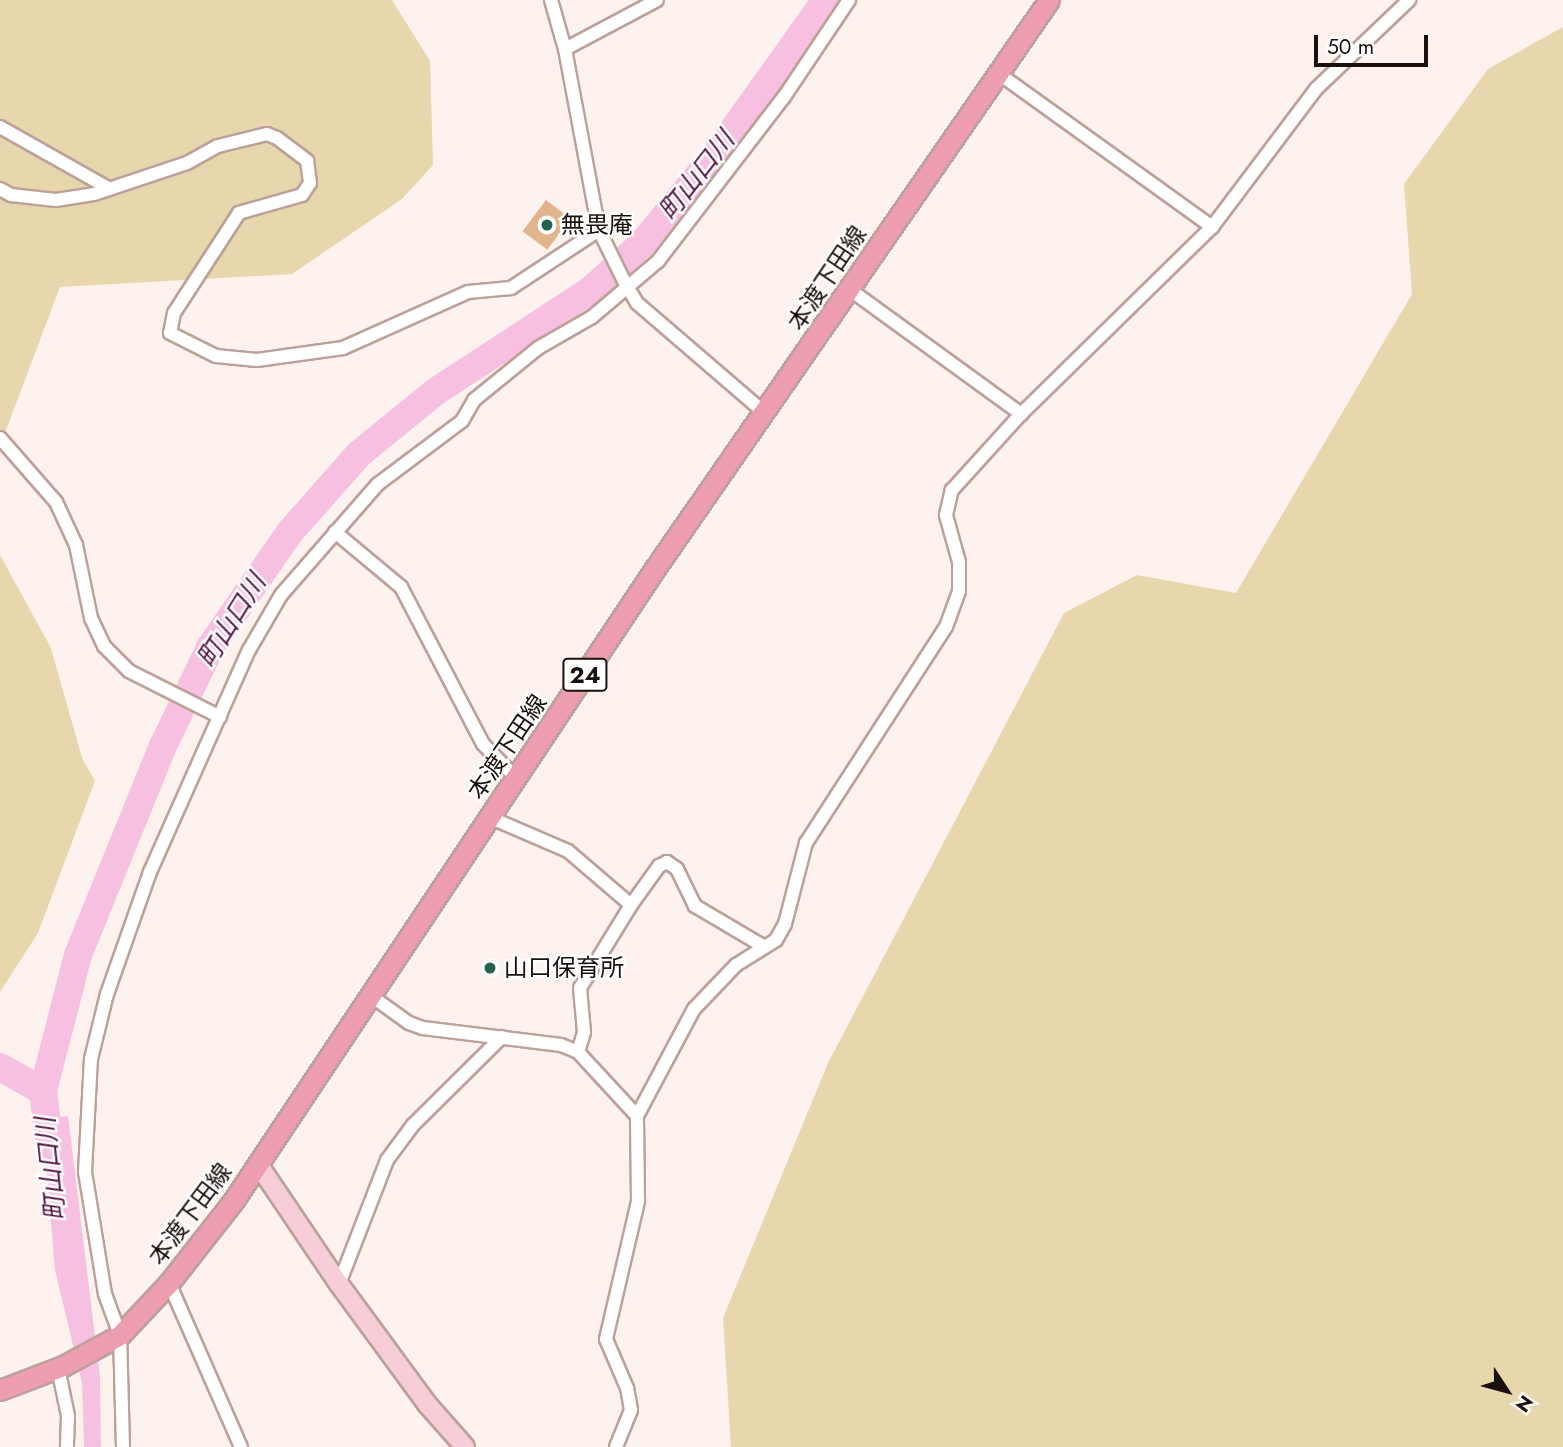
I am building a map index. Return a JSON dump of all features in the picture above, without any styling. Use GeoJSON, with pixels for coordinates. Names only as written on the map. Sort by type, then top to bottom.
{"type":"FeatureCollection","features":[{"type":"Feature","properties":{"kind":"main road","name":"本渡下田線"},"geometry":{"type":"LineString","coordinates":[[0,1390],[61,1367],[115,1337],[169,1283],[258,1164],[654,570],[1049,0]]}},
{"type":"Feature","properties":{"kind":"street"},"geometry":{"type":"LineString","coordinates":[[551,0],[565,49],[599,230],[627,286],[637,303],[765,413]]}},
{"type":"Feature","properties":{"kind":"street"},"geometry":{"type":"LineString","coordinates":[[565,49],[657,0]]}},
{"type":"Feature","properties":{"kind":"street"},"geometry":{"type":"LineString","coordinates":[[123,1447],[125,1394],[85,1172],[91,1059],[107,994],[150,872],[216,715],[281,595],[335,532],[378,484],[462,421],[474,400],[527,357],[658,261],[731,167],[849,0]]}},
{"type":"Feature","properties":{"kind":"street"},"geometry":{"type":"LineString","coordinates":[[616,1447],[631,1410],[627,1388],[606,1339],[638,1201],[637,1116],[694,1009],[736,965],[776,940],[785,924],[806,843],[946,627],[959,591],[959,562],[946,515],[952,490],[1021,414],[1212,227],[1316,89],[1409,0]]}},
{"type":"Feature","properties":{"kind":"street"},"geometry":{"type":"LineString","coordinates":[[998,73],[1212,227]]}},
{"type":"Feature","properties":{"kind":"street"},"geometry":{"type":"LineString","coordinates":[[0,127],[110,189]]}},
{"type":"Feature","properties":{"kind":"street"},"geometry":{"type":"LineString","coordinates":[[0,189],[10,195],[56,200],[110,189],[187,163],[218,146],[267,134],[307,161],[310,183],[302,195],[239,214],[174,313],[170,333],[192,348],[216,356],[257,360],[343,348],[468,292],[511,288],[599,230]]}},
{"type":"Feature","properties":{"kind":"street"},"geometry":{"type":"LineString","coordinates":[[849,289],[1021,414]]}},
{"type":"Feature","properties":{"kind":"street"},"geometry":{"type":"LineString","coordinates":[[0,438],[56,502],[76,545],[91,618],[104,646],[128,671],[216,715]]}},
{"type":"Feature","properties":{"kind":"street"},"geometry":{"type":"LineString","coordinates":[[335,532],[401,587],[483,744],[517,779]]}},
{"type":"Feature","properties":{"kind":"street"},"geometry":{"type":"LineString","coordinates":[[489,817],[568,851],[631,905]]}},
{"type":"Feature","properties":{"kind":"street"},"geometry":{"type":"LineString","coordinates":[[578,1052],[584,1032],[580,988],[631,905],[659,866],[667,862],[677,869],[695,906],[763,946]]}},
{"type":"Feature","properties":{"kind":"street"},"geometry":{"type":"LineString","coordinates":[[370,995],[416,1026],[561,1045],[578,1052],[637,1116]]}},
{"type":"Feature","properties":{"kind":"street"},"geometry":{"type":"LineString","coordinates":[[339,1284],[387,1160],[413,1125],[502,1037]]}},
{"type":"Feature","properties":{"kind":"street"},"geometry":{"type":"LineString","coordinates":[[258,1164],[339,1284],[427,1404],[465,1447]]}},
{"type":"Feature","properties":{"kind":"street"},"geometry":{"type":"LineString","coordinates":[[169,1283],[241,1447]]}},
{"type":"Feature","properties":{"kind":"street"},"geometry":{"type":"LineString","coordinates":[[61,1367],[68,1416],[67,1447]]}},
{"type":"Feature","properties":{"kind":"shaded area"},"geometry":{"type":"Polygon","coordinates":[[[0,0],[392,0],[430,61],[433,165],[402,199],[292,274],[60,287],[0,446],[0,0]]]}},
{"type":"Feature","properties":{"kind":"shaded area"},"geometry":{"type":"Polygon","coordinates":[[[1563,27],[1563,1447],[731,1447],[723,1318],[828,1063],[1064,613],[1137,575],[1236,593],[1412,294],[1404,184],[1488,69],[1563,27]]]}},
{"type":"Feature","properties":{"kind":"shaded area"},"geometry":{"type":"Polygon","coordinates":[[[0,555],[51,648],[82,758],[95,781],[38,933],[0,992],[0,555]]]}},
{"type":"Feature","properties":{"kind":"water"},"geometry":{"type":"Polygon","coordinates":[[[48,1105],[61,1117],[68,1116],[100,1377],[101,1447],[84,1447],[82,1383],[55,1270],[42,1116],[48,1105]]]}},
{"type":"Feature","properties":{"kind":"building","name":"無畏庵"},"geometry":{"type":"Polygon","coordinates":[[[546,200],[571,219],[547,250],[523,231],[546,200]]]}},
{"type":"Feature","properties":{"kind":"waterway","name":"町山口川"},"geometry":{"type":"LineString","coordinates":[[50,1147],[43,1091],[78,955],[163,746],[211,646],[290,532],[359,454],[435,392],[591,290],[643,243],[716,154],[826,0]]}},
{"type":"Feature","properties":{"kind":"waterway"},"geometry":{"type":"LineString","coordinates":[[0,1067],[43,1091]]}},
{"type":"Feature","properties":{"kind":"place","name":"無畏庵"},"geometry":{"type":"Point","coordinates":[547,225]}},
{"type":"Feature","properties":{"kind":"place","name":"山口保育所"},"geometry":{"type":"Point","coordinates":[490,968]}}]}
